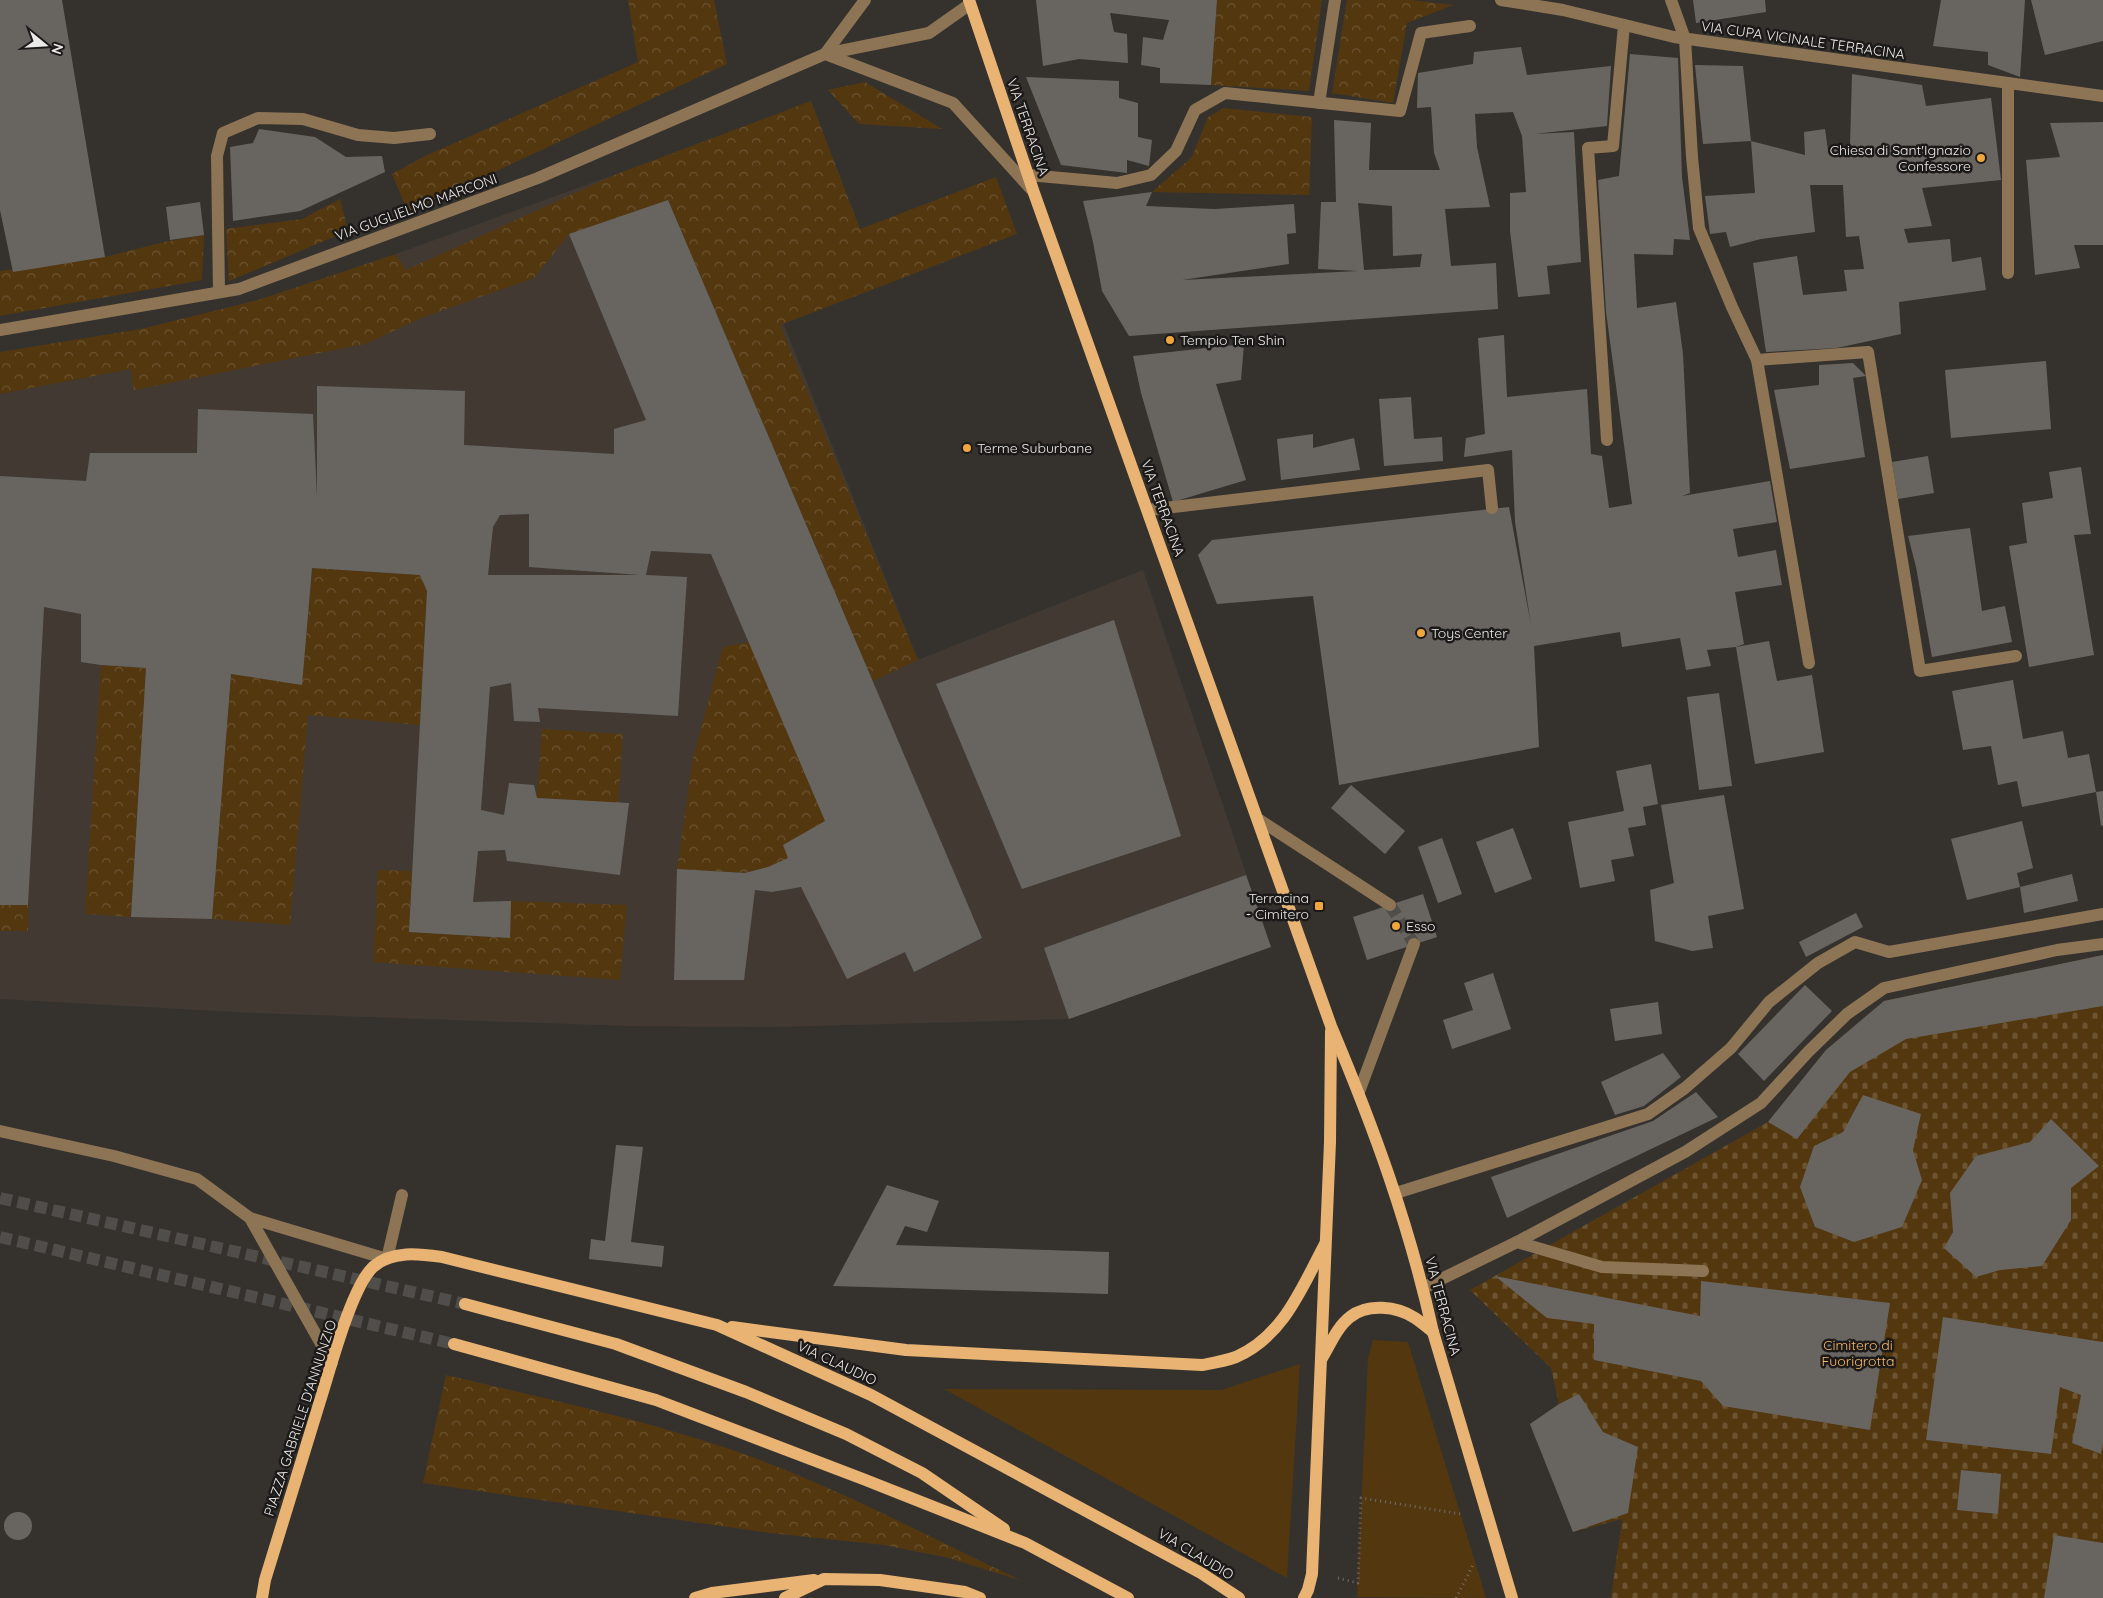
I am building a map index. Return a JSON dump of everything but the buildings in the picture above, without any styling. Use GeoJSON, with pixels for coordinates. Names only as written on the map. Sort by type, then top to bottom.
{"type":"FeatureCollection","features":[{"type":"Feature","properties":{"kind":"main road","name":"VIA TERRACINA"},"geometry":{"type":"LineString","coordinates":[[970,2],[1034,193],[1331,1026],[1359,1092],[1396,1193],[1423,1288],[1433,1332],[1512,1598]]}},
{"type":"Feature","properties":{"kind":"main road","name":"VIA TERRACINA"},"geometry":{"type":"LineString","coordinates":[[1304,1598],[1312,1574],[1330,1142],[1331,1026]]}},
{"type":"Feature","properties":{"kind":"main road"},"geometry":{"type":"LineString","coordinates":[[717,1324],[906,1350],[1202,1366],[1235,1357],[1244,1352],[1261,1342],[1284,1320],[1325,1244]]}},
{"type":"Feature","properties":{"kind":"main road","name":"VIA CLAUDIO"},"geometry":{"type":"LineString","coordinates":[[388,1259],[414,1253],[442,1257],[717,1324],[880,1400],[1201,1572],[1239,1598]]}},
{"type":"Feature","properties":{"kind":"main road","name":"PIAZZA GABRIELE D'ANNUNZIO"},"geometry":{"type":"LineString","coordinates":[[262,1598],[265,1580],[343,1329],[363,1282],[373,1267],[388,1259]]}},
{"type":"Feature","properties":{"kind":"main road"},"geometry":{"type":"LineString","coordinates":[[465,1304],[616,1344],[746,1392],[846,1434],[922,1473],[1025,1543],[1128,1598]]}},
{"type":"Feature","properties":{"kind":"main road"},"geometry":{"type":"LineString","coordinates":[[1320,1361],[1336,1333],[1349,1317],[1366,1309],[1382,1307],[1397,1311],[1414,1317],[1433,1332]]}},
{"type":"Feature","properties":{"kind":"main road"},"geometry":{"type":"LineString","coordinates":[[454,1344],[656,1400],[863,1478],[1025,1543]]}},
{"type":"Feature","properties":{"kind":"main road"},"geometry":{"type":"LineString","coordinates":[[695,1598],[712,1593],[824,1579],[880,1580],[965,1592],[980,1598]]}},
{"type":"Feature","properties":{"kind":"main road"},"geometry":{"type":"LineString","coordinates":[[785,1598],[824,1579]]}},
{"type":"Feature","properties":{"kind":"main road"},"geometry":{"type":"LineString","coordinates":[[265,1580],[268,1598]]}},
{"type":"Feature","properties":{"kind":"street"},"geometry":{"type":"LineString","coordinates":[[865,0],[825,54],[953,103],[1034,193]]}},
{"type":"Feature","properties":{"kind":"street"},"geometry":{"type":"LineString","coordinates":[[1319,103],[1335,0]]}},
{"type":"Feature","properties":{"kind":"street","name":"VIA CUPA VICINALE TERRACINA"},"geometry":{"type":"LineString","coordinates":[[1501,0],[1563,10],[1685,39],[2103,96]]}},
{"type":"Feature","properties":{"kind":"street"},"geometry":{"type":"LineString","coordinates":[[1671,0],[1685,39],[1692,157],[1699,228],[1732,307],[1757,360],[1809,663]]}},
{"type":"Feature","properties":{"kind":"street","name":"VIA GUGLIELMO MARCONI"},"geometry":{"type":"LineString","coordinates":[[0,330],[238,289],[538,178],[825,54],[929,33],[970,2]]}},
{"type":"Feature","properties":{"kind":"street"},"geometry":{"type":"LineString","coordinates":[[1607,440],[1588,148],[1613,146],[1624,25]]}},
{"type":"Feature","properties":{"kind":"street"},"geometry":{"type":"LineString","coordinates":[[1028,175],[1117,183],[1151,175],[1176,151],[1195,110],[1225,94],[1400,111],[1421,33],[1470,26]]}},
{"type":"Feature","properties":{"kind":"street"},"geometry":{"type":"LineString","coordinates":[[2008,83],[2008,273]]}},
{"type":"Feature","properties":{"kind":"street"},"geometry":{"type":"LineString","coordinates":[[219,292],[217,156],[223,133],[258,118],[303,119],[358,135],[394,138],[430,134]]}},
{"type":"Feature","properties":{"kind":"street"},"geometry":{"type":"LineString","coordinates":[[1757,360],[1868,352],[1920,671],[2016,656]]}},
{"type":"Feature","properties":{"kind":"street"},"geometry":{"type":"LineString","coordinates":[[1148,510],[1488,470],[1492,508]]}},
{"type":"Feature","properties":{"kind":"street"},"geometry":{"type":"LineString","coordinates":[[1258,819],[1390,905]]}},
{"type":"Feature","properties":{"kind":"street"},"geometry":{"type":"LineString","coordinates":[[1396,1193],[1648,1114],[1684,1088],[1732,1048],[1769,1002],[1818,963],[1855,942],[1889,952],[2103,914]]}},
{"type":"Feature","properties":{"kind":"street"},"geometry":{"type":"LineString","coordinates":[[1359,1092],[1414,944]]}},
{"type":"Feature","properties":{"kind":"street"},"geometry":{"type":"LineString","coordinates":[[1423,1288],[1517,1242],[1685,1152],[1761,1103],[1808,1052],[1847,1014],[1884,988],[2057,950],[2103,944]]}},
{"type":"Feature","properties":{"kind":"street"},"geometry":{"type":"LineString","coordinates":[[0,1131],[114,1156],[197,1180],[250,1218],[388,1259],[402,1195]]}},
{"type":"Feature","properties":{"kind":"street"},"geometry":{"type":"LineString","coordinates":[[250,1218],[332,1363]]}},
{"type":"Feature","properties":{"kind":"street"},"geometry":{"type":"LineString","coordinates":[[1517,1242],[1602,1267],[1703,1271]]}},
{"type":"Feature","properties":{"kind":"path"},"geometry":{"type":"LineString","coordinates":[[1338,1578],[1358,1583],[1361,1498],[1460,1513],[1463,1522]]}},
{"type":"Feature","properties":{"kind":"path"},"geometry":{"type":"LineString","coordinates":[[1456,1598],[1475,1562],[1472,1554]]}},
{"type":"Feature","properties":{"kind":"shaded area"},"geometry":{"type":"Polygon","coordinates":[[[710,140],[918,660],[1143,570],[1271,947],[1069,1019],[773,1027],[628,1026],[255,1013],[0,999],[0,394],[131,369],[278,327],[396,254],[710,140]]]}},
{"type":"Feature","properties":{"kind":"green space"},"geometry":{"type":"Polygon","coordinates":[[[628,0],[714,0],[727,64],[408,212],[392,174],[425,156],[638,62],[628,0]]]}},
{"type":"Feature","properties":{"kind":"green space"},"geometry":{"type":"Polygon","coordinates":[[[1217,0],[1322,0],[1309,91],[1211,85],[1217,0]]]}},
{"type":"Feature","properties":{"kind":"green space"},"geometry":{"type":"Polygon","coordinates":[[[1347,0],[1411,0],[1453,5],[1407,23],[1393,103],[1332,93],[1347,0]]]}},
{"type":"Feature","properties":{"kind":"green space"},"geometry":{"type":"Polygon","coordinates":[[[865,82],[942,129],[859,124],[828,90],[865,82]]]}},
{"type":"Feature","properties":{"kind":"green space"},"geometry":{"type":"Polygon","coordinates":[[[811,101],[860,229],[996,177],[1017,234],[780,325],[918,660],[873,681],[668,200],[569,234],[534,278],[421,318],[365,344],[134,390],[131,369],[0,394],[0,352],[141,329],[258,300],[396,254],[406,270],[617,174],[811,101]]]}},
{"type":"Feature","properties":{"kind":"green space"},"geometry":{"type":"Polygon","coordinates":[[[1224,108],[1312,117],[1309,195],[1152,192],[1192,157],[1208,117],[1224,108]]]}},
{"type":"Feature","properties":{"kind":"green space"},"geometry":{"type":"Polygon","coordinates":[[[340,199],[348,231],[229,281],[226,229],[302,219],[340,199]]]}},
{"type":"Feature","properties":{"kind":"green space"},"geometry":{"type":"Polygon","coordinates":[[[204,235],[202,280],[0,316],[0,271],[105,257],[164,242],[204,235]]]}},
{"type":"Feature","properties":{"kind":"green space"},"geometry":{"type":"Polygon","coordinates":[[[312,568],[420,575],[427,591],[420,725],[308,715],[290,925],[212,919],[231,674],[302,684],[312,568]]]}},
{"type":"Feature","properties":{"kind":"green space"},"geometry":{"type":"Polygon","coordinates":[[[749,642],[825,821],[783,845],[788,858],[768,867],[745,873],[677,869],[693,758],[723,647],[749,642]]]}},
{"type":"Feature","properties":{"kind":"green space"},"geometry":{"type":"Polygon","coordinates":[[[101,665],[146,668],[131,917],[85,914],[101,665]]]}},
{"type":"Feature","properties":{"kind":"green space"},"geometry":{"type":"Polygon","coordinates":[[[542,729],[623,734],[618,804],[537,798],[542,729]]]}},
{"type":"Feature","properties":{"kind":"green space"},"geometry":{"type":"Polygon","coordinates":[[[378,870],[412,871],[409,932],[510,938],[511,901],[627,905],[620,980],[373,962],[378,870]]]}},
{"type":"Feature","properties":{"kind":"green space"},"geometry":{"type":"Polygon","coordinates":[[[0,905],[28,905],[28,931],[0,931],[0,905]]]}},
{"type":"Feature","properties":{"kind":"green space","name":"Cimitero di Fuorigrotta"},"geometry":{"type":"Polygon","coordinates":[[[2103,955],[2103,1598],[1611,1598],[1622,1519],[1573,1532],[1530,1424],[1559,1404],[1551,1368],[1470,1290],[1768,1122],[1826,1050],[1884,1001],[2103,955]]]}},
{"type":"Feature","properties":{"kind":"green space"},"geometry":{"type":"Polygon","coordinates":[[[1373,1340],[1408,1342],[1486,1598],[1357,1597],[1368,1359],[1373,1340]]]}},
{"type":"Feature","properties":{"kind":"green space"},"geometry":{"type":"Polygon","coordinates":[[[1300,1364],[1287,1578],[944,1389],[1221,1390],[1300,1364]]]}},
{"type":"Feature","properties":{"kind":"green space"},"geometry":{"type":"Polygon","coordinates":[[[446,1375],[579,1406],[711,1443],[751,1457],[830,1489],[1022,1581],[949,1558],[884,1545],[770,1533],[423,1483],[446,1375]]]}},
{"type":"Feature","properties":{"kind":"tunnel"},"geometry":{"type":"LineString","coordinates":[[1390,905],[1414,944]]}},
{"type":"Feature","properties":{"kind":"tunnel"},"geometry":{"type":"LineString","coordinates":[[0,1198],[465,1304]]}},
{"type":"Feature","properties":{"kind":"tunnel"},"geometry":{"type":"LineString","coordinates":[[0,1237],[454,1344]]}},
{"type":"Feature","properties":{"kind":"place","name":"Chiesa di Sant'Ignazio Confessore"},"geometry":{"type":"Point","coordinates":[1981,158]}},
{"type":"Feature","properties":{"kind":"place","name":"Tempio Ten Shin"},"geometry":{"type":"Point","coordinates":[1170,340]}},
{"type":"Feature","properties":{"kind":"place","name":"Terme Suburbane"},"geometry":{"type":"Point","coordinates":[967,448]}},
{"type":"Feature","properties":{"kind":"place","name":"Toys Center"},"geometry":{"type":"Point","coordinates":[1421,633]}},
{"type":"Feature","properties":{"kind":"place","name":"Terracina - Cimitero"},"geometry":{"type":"Point","coordinates":[1319,906]}},
{"type":"Feature","properties":{"kind":"place","name":"Esso"},"geometry":{"type":"Point","coordinates":[1396,926]}}]}
